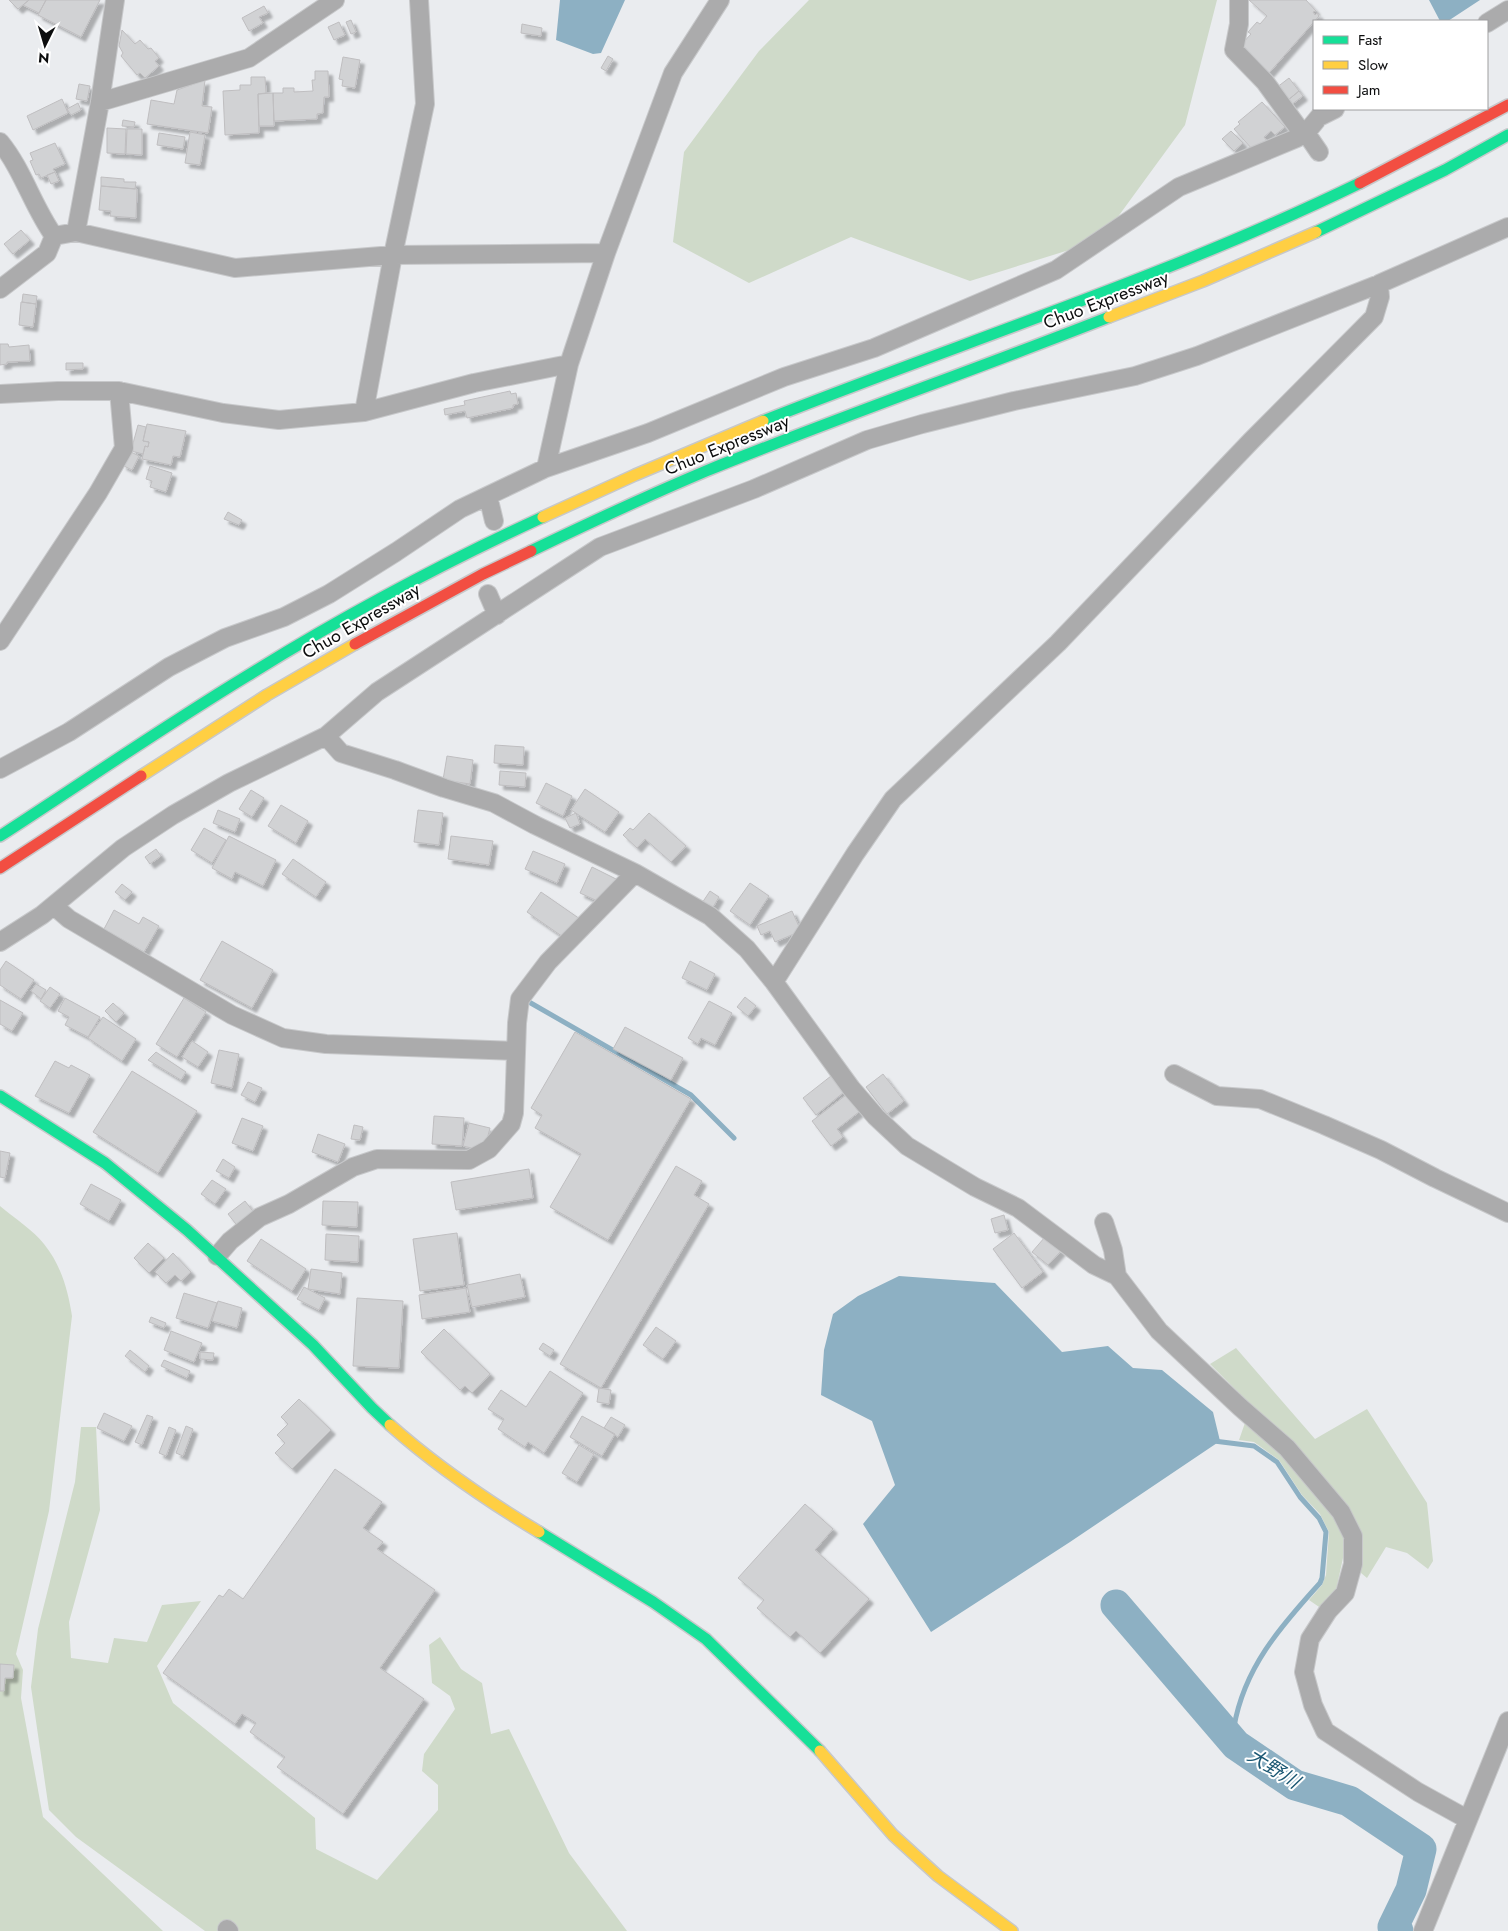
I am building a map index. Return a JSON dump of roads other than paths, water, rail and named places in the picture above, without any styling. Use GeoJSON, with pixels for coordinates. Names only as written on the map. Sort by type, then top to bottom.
{"type":"FeatureCollection","features":[{"type":"Feature","properties":{"kind":"main road","name":"Chuo Expressway"},"geometry":{"type":"LineString","coordinates":[[0,836],[249,674],[376,601],[475,549],[594,493],[776,416],[1192,257],[1330,197],[1434,146],[1508,105]]}},
{"type":"Feature","properties":{"kind":"main road","name":"Chuo Expressway"},"geometry":{"type":"LineString","coordinates":[[0,868],[267,695],[390,623],[483,574],[606,514],[805,432],[982,367],[1203,280],[1341,221],[1445,170],[1508,135]]}},
{"type":"Feature","properties":{"kind":"main road"},"geometry":{"type":"LineString","coordinates":[[0,1096],[105,1163],[218,1256],[313,1345],[372,1408],[408,1441],[447,1472],[495,1505],[653,1602],[706,1638],[816,1746],[893,1835],[938,1876],[1012,1931]]}},
{"type":"Feature","properties":{"kind":"street"},"geometry":{"type":"LineString","coordinates":[[76,232],[100,102],[115,0]]}},
{"type":"Feature","properties":{"kind":"street"},"geometry":{"type":"LineString","coordinates":[[100,102],[249,58],[335,0]]}},
{"type":"Feature","properties":{"kind":"street"},"geometry":{"type":"LineString","coordinates":[[364,412],[393,255],[425,104],[419,0]]}},
{"type":"Feature","properties":{"kind":"street"},"geometry":{"type":"LineString","coordinates":[[546,468],[569,364],[606,253],[673,73],[720,0]]}},
{"type":"Feature","properties":{"kind":"street"},"geometry":{"type":"LineString","coordinates":[[1239,0],[1239,24],[1234,50],[1265,82],[1297,126],[1306,133],[1318,152]]}},
{"type":"Feature","properties":{"kind":"street"},"geometry":{"type":"LineString","coordinates":[[1488,22],[1508,10]]}},
{"type":"Feature","properties":{"kind":"street"},"geometry":{"type":"LineString","coordinates":[[0,769],[69,732],[169,666],[225,638],[284,617],[329,594],[396,552],[460,508],[546,468],[648,433],[784,377],[874,348],[1056,270],[1179,187],[1297,138],[1306,133],[1319,117],[1333,110]]}},
{"type":"Feature","properties":{"kind":"street"},"geometry":{"type":"LineString","coordinates":[[0,142],[10,155],[43,222],[54,236]]}},
{"type":"Feature","properties":{"kind":"street"},"geometry":{"type":"LineString","coordinates":[[0,942],[54,906],[123,848],[173,815],[228,783],[326,736],[377,692],[600,547],[754,489],[867,440],[1014,401],[1135,376],[1197,356],[1379,284],[1508,228]]}},
{"type":"Feature","properties":{"kind":"street"},"geometry":{"type":"LineString","coordinates":[[54,236],[76,232],[235,268],[393,255],[606,253]]}},
{"type":"Feature","properties":{"kind":"street"},"geometry":{"type":"LineString","coordinates":[[0,289],[47,253],[54,236]]}},
{"type":"Feature","properties":{"kind":"street"},"geometry":{"type":"LineString","coordinates":[[774,982],[893,798],[1058,643],[1374,317],[1380,297],[1379,284]]}},
{"type":"Feature","properties":{"kind":"street"},"geometry":{"type":"LineString","coordinates":[[0,394],[58,391],[119,391],[223,413],[279,420],[364,412],[474,383],[569,364]]}},
{"type":"Feature","properties":{"kind":"street"},"geometry":{"type":"LineString","coordinates":[[0,642],[98,493],[124,448],[119,391]]}},
{"type":"Feature","properties":{"kind":"street"},"geometry":{"type":"LineString","coordinates":[[488,496],[494,521]]}},
{"type":"Feature","properties":{"kind":"street"},"geometry":{"type":"LineString","coordinates":[[488,594],[497,614]]}},
{"type":"Feature","properties":{"kind":"street"},"geometry":{"type":"LineString","coordinates":[[326,736],[341,753],[494,803],[635,873],[710,916],[747,949],[774,982],[851,1088],[876,1117],[907,1146],[967,1182],[1018,1208],[1094,1265],[1117,1276]]}},
{"type":"Feature","properties":{"kind":"street"},"geometry":{"type":"LineString","coordinates":[[218,1256],[230,1240],[260,1217],[289,1204],[353,1167],[377,1159],[469,1160],[489,1149],[511,1124],[514,1113],[520,999],[548,962],[635,873]]}},
{"type":"Feature","properties":{"kind":"street"},"geometry":{"type":"LineString","coordinates":[[54,906],[69,919],[232,1015],[283,1038],[326,1044],[516,1051]]}},
{"type":"Feature","properties":{"kind":"street"},"geometry":{"type":"LineString","coordinates":[[1174,1074],[1217,1096],[1260,1099],[1324,1124],[1508,1213]]}},
{"type":"Feature","properties":{"kind":"street"},"geometry":{"type":"LineString","coordinates":[[1104,1222],[1117,1276],[1159,1331],[1287,1448],[1341,1512],[1353,1536],[1353,1564],[1345,1593],[1328,1611],[1310,1639],[1304,1672],[1313,1706],[1325,1731],[1411,1788],[1467,1819]]}},
{"type":"Feature","properties":{"kind":"street"},"geometry":{"type":"LineString","coordinates":[[1423,1931],[1508,1721]]}},
{"type":"Feature","properties":{"kind":"water"},"geometry":{"type":"Polygon","coordinates":[[[560,0],[625,0],[601,53],[593,54],[556,40],[560,0]]]}},
{"type":"Feature","properties":{"kind":"water"},"geometry":{"type":"Polygon","coordinates":[[[1429,0],[1480,0],[1450,20],[1439,20],[1429,0]]]}},
{"type":"Feature","properties":{"kind":"water"},"geometry":{"type":"Polygon","coordinates":[[[899,1276],[995,1283],[1062,1352],[1108,1346],[1133,1368],[1162,1370],[1213,1412],[1220,1441],[1070,1542],[931,1632],[863,1524],[895,1485],[872,1421],[821,1395],[824,1350],[833,1314],[858,1296],[899,1276]]]}},
{"type":"Feature","properties":{"kind":"waterway"},"geometry":{"type":"LineString","coordinates":[[529,1002],[691,1095],[734,1138]]}},
{"type":"Feature","properties":{"kind":"waterway"},"geometry":{"type":"LineString","coordinates":[[1214,1441],[1254,1446],[1277,1462],[1300,1497],[1319,1518],[1326,1532],[1320,1583],[1278,1632],[1255,1667],[1239,1706],[1234,1727],[1239,1735],[1236,1745]]}},
{"type":"Feature","properties":{"kind":"waterway","name":"大野川"},"geometry":{"type":"LineString","coordinates":[[1116,1605],[1236,1745],[1295,1785],[1349,1801],[1421,1849],[1411,1890],[1393,1927],[1398,1931]]}}]}
